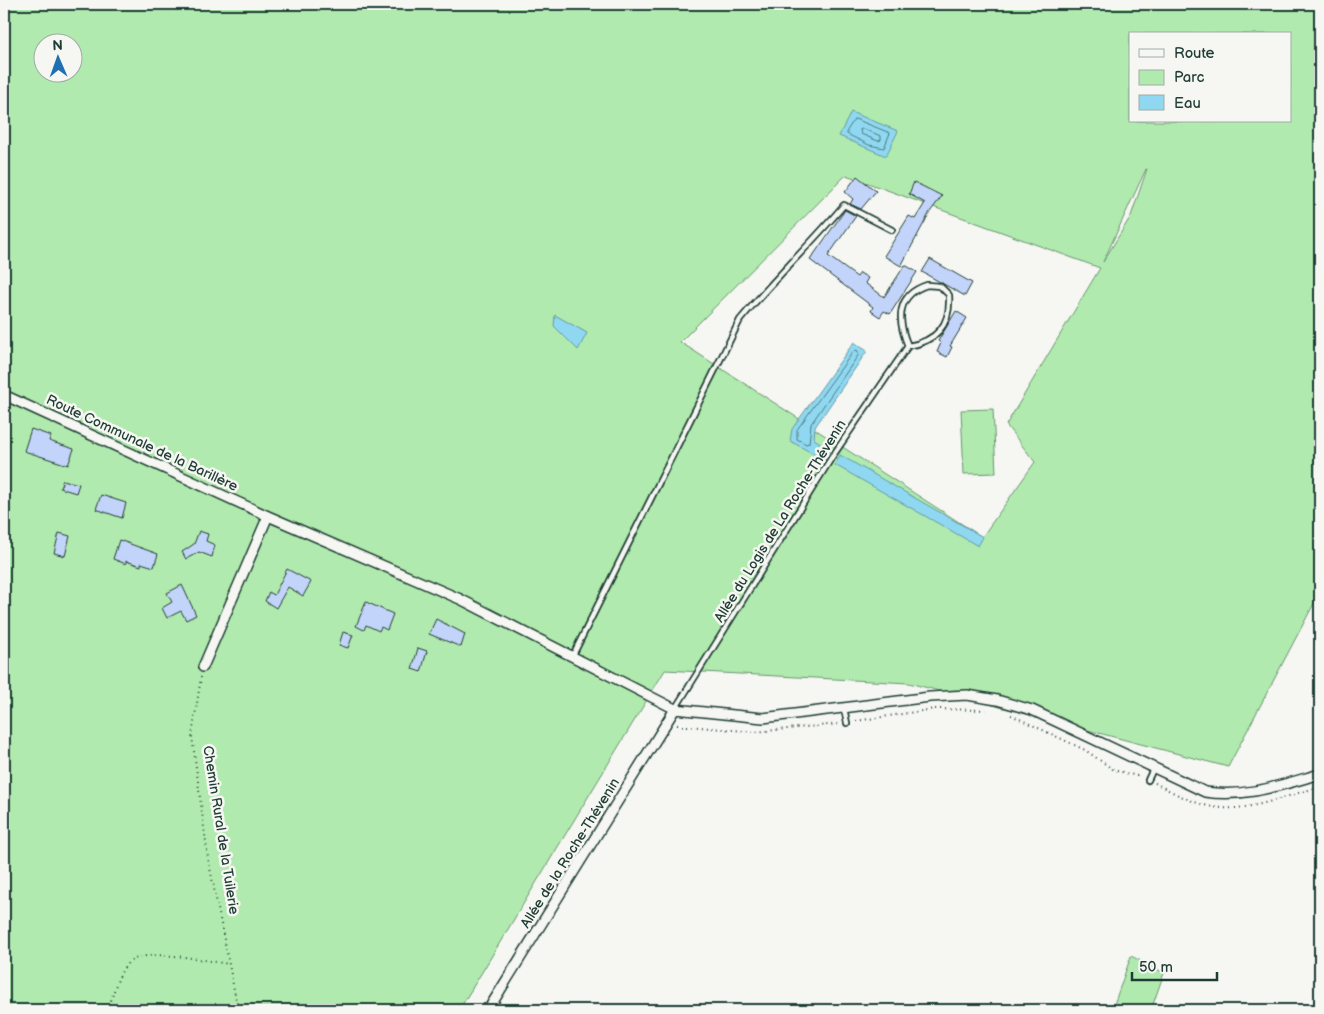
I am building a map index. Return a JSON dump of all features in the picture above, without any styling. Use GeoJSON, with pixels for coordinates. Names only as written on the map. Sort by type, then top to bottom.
{"type":"FeatureCollection","features":[{"type":"Feature","properties":{"kind":"street","name":"Route Communale de la Barillère"},"geometry":{"type":"LineString","coordinates":[[4,396],[268,516],[460,599],[675,709]]}},
{"type":"Feature","properties":{"kind":"street"},"geometry":{"type":"LineString","coordinates":[[203,667],[268,516]]}},
{"type":"Feature","properties":{"kind":"street"},"geometry":{"type":"LineString","coordinates":[[675,709],[764,718],[930,697],[967,696],[997,700],[1032,710],[1205,792],[1228,795],[1251,793],[1320,774]]}},
{"type":"Feature","properties":{"kind":"street","name":"Allée de la Roche-Thévenin"},"geometry":{"type":"LineString","coordinates":[[488,1010],[675,709]]}},
{"type":"Feature","properties":{"kind":"lane"},"geometry":{"type":"LineString","coordinates":[[572,657],[740,320],[765,290],[809,246],[844,205],[892,230]]}},
{"type":"Feature","properties":{"kind":"lane"},"geometry":{"type":"LineString","coordinates":[[927,285],[940,286],[949,295],[950,309],[939,332],[926,343],[908,346],[900,322],[906,298],[914,289],[927,285]]}},
{"type":"Feature","properties":{"kind":"lane","name":"Allée du Logis de La Roche-Thévenin"},"geometry":{"type":"LineString","coordinates":[[675,709],[832,457],[908,346]]}},
{"type":"Feature","properties":{"kind":"lane"},"geometry":{"type":"LineString","coordinates":[[844,708],[847,723]]}},
{"type":"Feature","properties":{"kind":"lane"},"geometry":{"type":"LineString","coordinates":[[1148,780],[1154,768]]}},
{"type":"Feature","properties":{"kind":"path","name":"Chemin Rural de la Tuilerie"},"geometry":{"type":"LineString","coordinates":[[203,667],[192,736],[208,858],[238,1010]]}},
{"type":"Feature","properties":{"kind":"path"},"geometry":{"type":"LineString","coordinates":[[667,722],[755,732],[822,727],[935,709],[994,711]]}},
{"type":"Feature","properties":{"kind":"path"},"geometry":{"type":"LineString","coordinates":[[1008,714],[1085,750],[1114,770],[1134,773],[1196,802],[1227,808],[1250,806],[1320,788]]}},
{"type":"Feature","properties":{"kind":"path"},"geometry":{"type":"LineString","coordinates":[[108,1010],[121,974],[132,960],[141,957],[170,956],[230,964]]}},
{"type":"Feature","properties":{"kind":"green space"},"geometry":{"type":"Polygon","coordinates":[[[4,4],[1320,4],[1320,592],[1228,767],[909,683],[665,670],[459,1010],[4,1010],[4,4]],[[1147,169],[1103,262],[1131,216],[1147,169]],[[846,175],[680,342],[982,537],[1035,462],[1006,425],[1100,268],[846,175]]]}},
{"type":"Feature","properties":{"kind":"green space"},"geometry":{"type":"Polygon","coordinates":[[[993,409],[996,473],[964,474],[961,410],[993,409]]]}},
{"type":"Feature","properties":{"kind":"green space"},"geometry":{"type":"Polygon","coordinates":[[[1131,956],[1164,973],[1151,1010],[1112,1010],[1131,956]]]}},
{"type":"Feature","properties":{"kind":"water"},"geometry":{"type":"Polygon","coordinates":[[[851,112],[898,131],[886,156],[839,136],[851,112]]]}},
{"type":"Feature","properties":{"kind":"water"},"geometry":{"type":"Polygon","coordinates":[[[555,315],[587,333],[578,350],[554,326],[555,315]]]}},
{"type":"Feature","properties":{"kind":"water"},"geometry":{"type":"Polygon","coordinates":[[[854,342],[867,351],[815,427],[814,439],[831,450],[825,460],[790,441],[792,429],[854,342]]]}},
{"type":"Feature","properties":{"kind":"water"},"geometry":{"type":"Polygon","coordinates":[[[840,455],[983,537],[978,546],[835,465],[840,455]]]}},
{"type":"Feature","properties":{"kind":"building"},"geometry":{"type":"Polygon","coordinates":[[[857,176],[876,191],[861,209],[850,204],[853,199],[845,192],[857,176]]]}},
{"type":"Feature","properties":{"kind":"building"},"geometry":{"type":"Polygon","coordinates":[[[914,182],[942,196],[930,212],[901,266],[884,256],[909,216],[915,219],[925,203],[909,194],[914,182]]]}},
{"type":"Feature","properties":{"kind":"building"},"geometry":{"type":"Polygon","coordinates":[[[845,210],[856,216],[828,256],[857,277],[860,273],[868,278],[865,283],[884,297],[905,265],[917,272],[890,314],[884,311],[880,317],[871,311],[873,307],[810,260],[845,210]]]}},
{"type":"Feature","properties":{"kind":"building"},"geometry":{"type":"Polygon","coordinates":[[[930,259],[972,283],[965,296],[922,272],[930,259]]]}},
{"type":"Feature","properties":{"kind":"building"},"geometry":{"type":"Polygon","coordinates":[[[956,311],[967,318],[950,346],[952,347],[947,357],[937,352],[941,343],[938,341],[956,311]]]}},
{"type":"Feature","properties":{"kind":"building"},"geometry":{"type":"Polygon","coordinates":[[[31,429],[51,436],[49,441],[74,449],[68,465],[24,451],[31,429]]]}},
{"type":"Feature","properties":{"kind":"building"},"geometry":{"type":"Polygon","coordinates":[[[63,480],[79,484],[76,493],[60,488],[63,480]]]}},
{"type":"Feature","properties":{"kind":"building"},"geometry":{"type":"Polygon","coordinates":[[[101,495],[126,503],[122,518],[96,509],[101,495]]]}},
{"type":"Feature","properties":{"kind":"building"},"geometry":{"type":"Polygon","coordinates":[[[199,531],[208,534],[206,541],[215,545],[212,557],[199,552],[186,559],[182,552],[194,544],[199,531]]]}},
{"type":"Feature","properties":{"kind":"building"},"geometry":{"type":"Polygon","coordinates":[[[59,533],[70,536],[65,556],[54,553],[59,533]]]}},
{"type":"Feature","properties":{"kind":"building"},"geometry":{"type":"Polygon","coordinates":[[[119,540],[158,554],[154,567],[141,563],[141,566],[126,561],[126,564],[113,559],[119,540]]]}},
{"type":"Feature","properties":{"kind":"building"},"geometry":{"type":"Polygon","coordinates":[[[287,569],[311,582],[303,596],[288,587],[276,608],[265,601],[269,592],[274,595],[287,569]]]}},
{"type":"Feature","properties":{"kind":"building"},"geometry":{"type":"Polygon","coordinates":[[[182,585],[196,615],[186,620],[181,611],[167,618],[162,608],[172,602],[167,593],[182,585]]]}},
{"type":"Feature","properties":{"kind":"building"},"geometry":{"type":"Polygon","coordinates":[[[366,602],[393,614],[387,630],[381,627],[379,631],[366,625],[364,630],[356,626],[366,602]]]}},
{"type":"Feature","properties":{"kind":"building"},"geometry":{"type":"Polygon","coordinates":[[[436,619],[465,634],[461,647],[429,634],[436,619]]]}},
{"type":"Feature","properties":{"kind":"building"},"geometry":{"type":"Polygon","coordinates":[[[343,632],[353,635],[348,648],[339,645],[343,632]]]}},
{"type":"Feature","properties":{"kind":"building"},"geometry":{"type":"Polygon","coordinates":[[[418,648],[427,651],[421,672],[412,669],[418,648]]]}}]}
